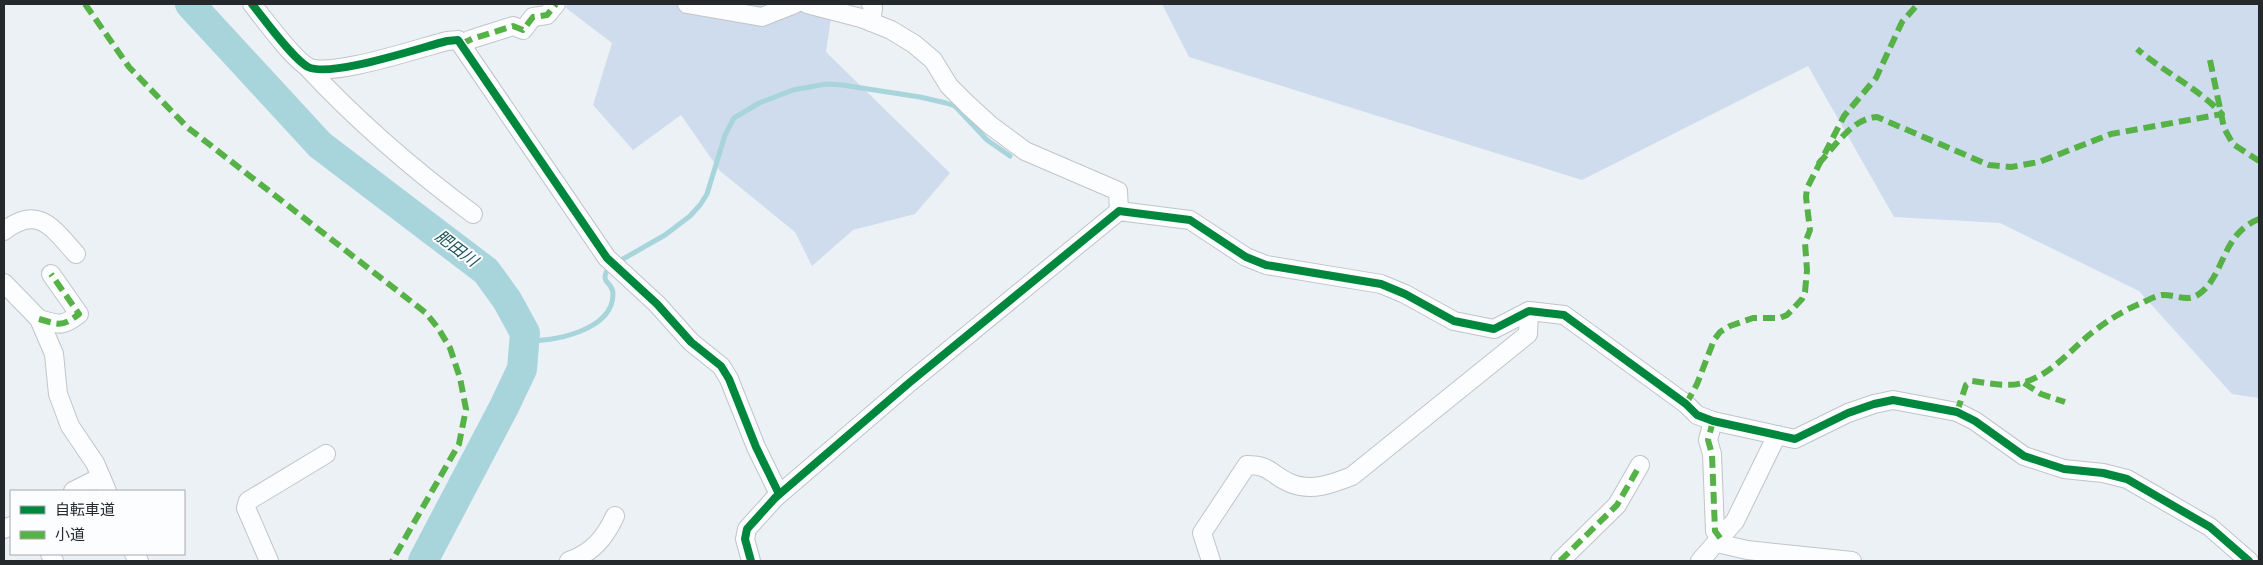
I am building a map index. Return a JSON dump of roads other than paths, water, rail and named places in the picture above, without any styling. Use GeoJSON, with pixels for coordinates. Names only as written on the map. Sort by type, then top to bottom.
{"type":"FeatureCollection","features":[{"type":"Feature","properties":{"kind":"street"},"geometry":{"type":"LineString","coordinates":[[252,4],[333,94],[393,148],[474,214]]}},
{"type":"Feature","properties":{"kind":"street"},"geometry":{"type":"LineString","coordinates":[[461,44],[512,26],[523,30],[533,17],[547,14],[556,4]]}},
{"type":"Feature","properties":{"kind":"street"},"geometry":{"type":"LineString","coordinates":[[687,4],[762,17],[795,4]]}},
{"type":"Feature","properties":{"kind":"street"},"geometry":{"type":"LineString","coordinates":[[807,4],[865,12],[914,44],[933,60],[949,86],[968,105],[990,125],[1025,151],[1118,191],[1119,211]]}},
{"type":"Feature","properties":{"kind":"street"},"geometry":{"type":"LineString","coordinates":[[306,66],[317,70],[332,70],[447,41],[458,40],[607,258],[657,304],[691,342],[721,366],[729,379],[756,447],[779,494],[746,529],[745,539],[751,561]]}},
{"type":"Feature","properties":{"kind":"street"},"geometry":{"type":"LineString","coordinates":[[775,498],[909,383],[1119,211],[1190,220],[1246,257],[1266,266],[1381,284],[1405,294],[1454,321],[1494,329],[1529,311],[1564,315],[1697,414],[1712,421],[1796,439],[1848,413],[1893,400],[1957,412],[1975,421],[2024,456],[2064,469],[2103,473],[2127,479],[2210,527],[2249,561]]}},
{"type":"Feature","properties":{"kind":"street"},"geometry":{"type":"LineString","coordinates":[[4,231],[22,219],[41,221],[50,224],[76,254]]}},
{"type":"Feature","properties":{"kind":"street"},"geometry":{"type":"LineString","coordinates":[[40,319],[60,325],[79,314],[51,274]]}},
{"type":"Feature","properties":{"kind":"street"},"geometry":{"type":"LineString","coordinates":[[4,284],[40,319],[54,354],[58,394],[70,426],[95,464],[104,484],[77,490]]}},
{"type":"Feature","properties":{"kind":"street"},"geometry":{"type":"LineString","coordinates":[[1211,561],[1202,533],[1247,465],[1262,465],[1291,484],[1320,488],[1352,476],[1528,334],[1529,311]]}},
{"type":"Feature","properties":{"kind":"street"},"geometry":{"type":"LineString","coordinates":[[1712,421],[1708,440],[1712,454],[1716,531],[1719,541]]}},
{"type":"Feature","properties":{"kind":"street"},"geometry":{"type":"LineString","coordinates":[[1700,561],[1736,521],[1777,435]]}},
{"type":"Feature","properties":{"kind":"street"},"geometry":{"type":"LineString","coordinates":[[269,561],[246,508],[248,501],[326,454]]}},
{"type":"Feature","properties":{"kind":"street"},"geometry":{"type":"LineString","coordinates":[[1560,561],[1617,505],[1640,465]]}},
{"type":"Feature","properties":{"kind":"street"},"geometry":{"type":"LineString","coordinates":[[569,561],[590,552],[601,542],[616,516]]}},
{"type":"Feature","properties":{"kind":"street"},"geometry":{"type":"LineString","coordinates":[[1719,541],[1746,550],[1790,558],[1852,561]]}},
{"type":"Feature","properties":{"kind":"waterway","name":"肥田川"},"geometry":{"type":"LineString","coordinates":[[190,4],[320,145],[486,271],[507,300],[525,333],[522,369],[423,561]]}},
{"type":"Feature","properties":{"kind":"waterway"},"geometry":{"type":"LineString","coordinates":[[525,341],[550,339],[579,332],[603,317],[610,307],[613,294],[611,286],[605,280],[609,267],[665,235],[690,216],[700,205],[707,194],[725,135],[734,118],[759,103],[793,90],[826,84],[842,85],[946,103],[955,106],[987,140],[1010,156]]}}]}
